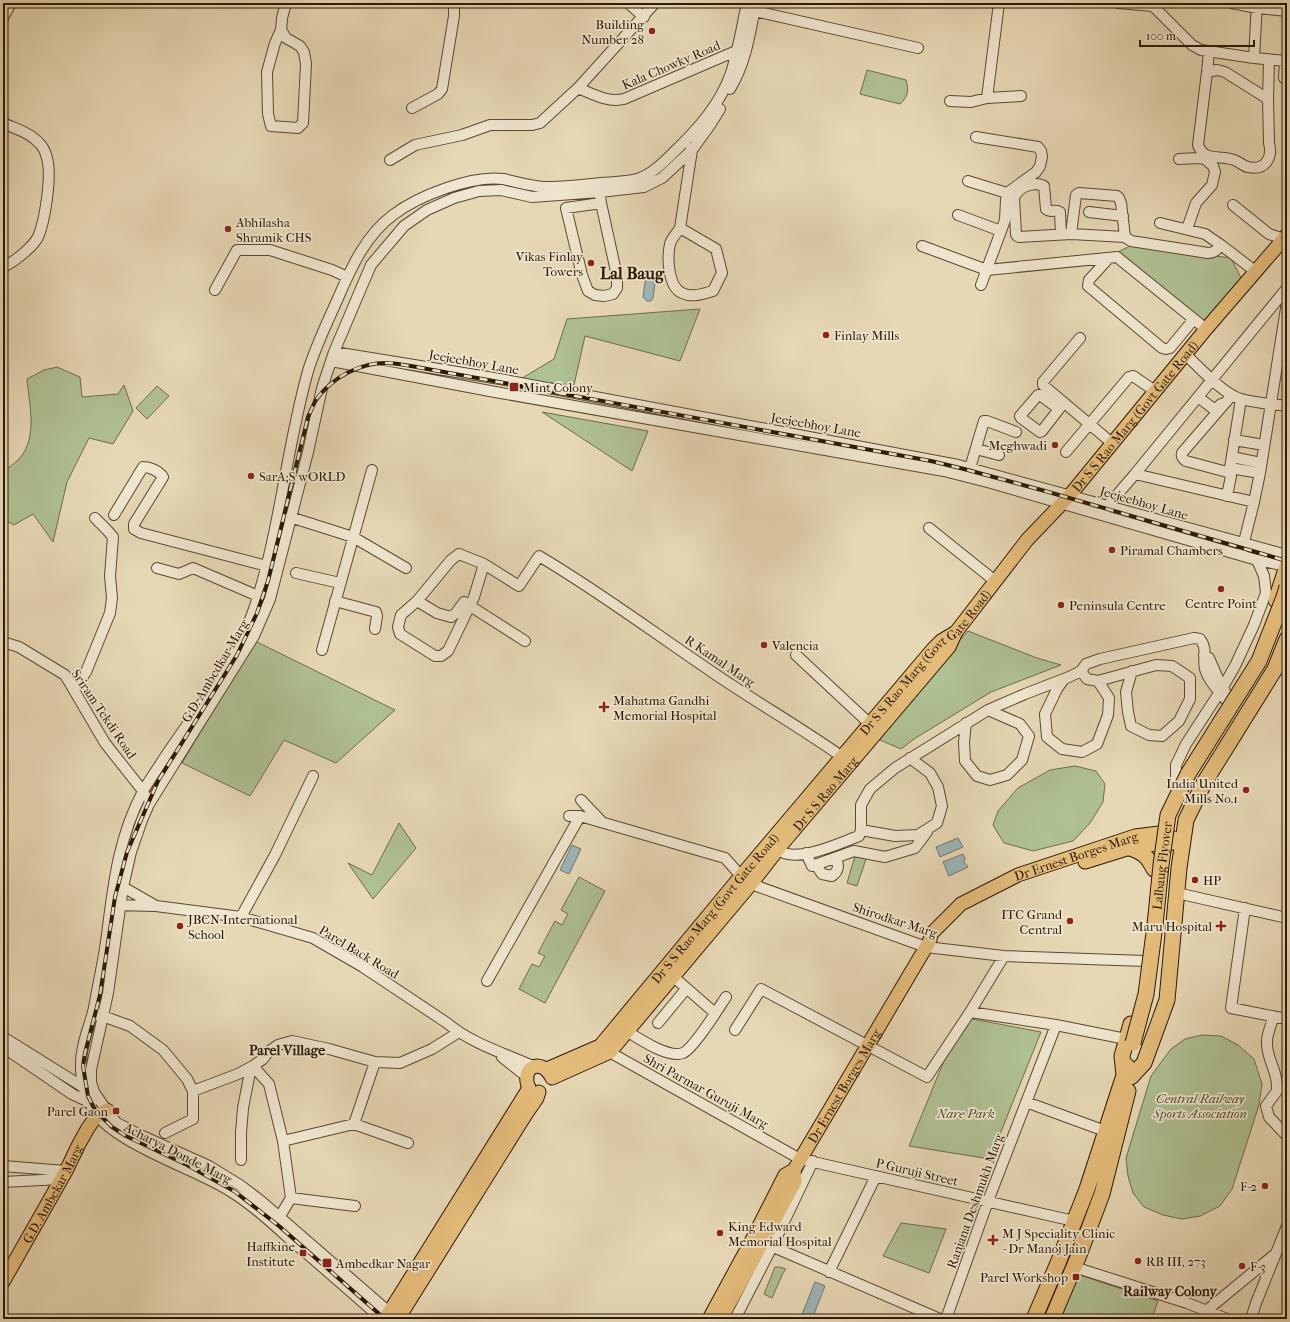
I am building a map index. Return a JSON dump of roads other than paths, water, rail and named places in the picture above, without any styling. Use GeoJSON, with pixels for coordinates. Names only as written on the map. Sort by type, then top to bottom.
{"type":"FeatureCollection","features":[{"type":"Feature","properties":{"kind":"highway"},"geometry":{"type":"LineString","coordinates":[[1133,1042],[1141,994],[1154,869],[1162,813],[1224,694],[1253,658],[1278,595],[1287,566]]}},
{"type":"Feature","properties":{"kind":"highway","name":"Lalbaug Flyover"},"geometry":{"type":"LineString","coordinates":[[1128,1076],[1133,1042],[1146,994],[1168,815],[1188,774],[1259,661],[1287,587]]}},
{"type":"Feature","properties":{"kind":"highway","name":"Lalbaug Flyover"},"geometry":{"type":"LineString","coordinates":[[1133,1042],[1153,995],[1172,815],[1192,776],[1263,662],[1287,601]]}},
{"type":"Feature","properties":{"kind":"highway"},"geometry":{"type":"LineString","coordinates":[[1034,1319],[1087,1189],[1105,1131],[1128,1076],[1144,1063],[1167,1000],[1182,841],[1186,820],[1204,783],[1275,669],[1287,639]]}},
{"type":"Feature","properties":{"kind":"highway"},"geometry":{"type":"LineString","coordinates":[[1134,844],[1149,859],[1154,869]]}},
{"type":"Feature","properties":{"kind":"highway"},"geometry":{"type":"LineString","coordinates":[[1052,1319],[1074,1268],[1102,1194],[1128,1076]]}},
{"type":"Feature","properties":{"kind":"main road","name":"Dr S S Rao Marg (Govt Gate Road)"},"geometry":{"type":"LineString","coordinates":[[531,1085],[528,1072],[545,1071],[605,1049],[847,760],[870,724],[933,649],[941,641],[956,632],[1026,540],[1066,499],[1185,354],[1255,271],[1286,237]]}},
{"type":"Feature","properties":{"kind":"main road","name":"Dr S S Rao Marg"},"geometry":{"type":"LineString","coordinates":[[746,880],[780,847],[847,760],[949,648],[956,632]]}},
{"type":"Feature","properties":{"kind":"main road","name":"Dr Ernest Borges Marg"},"geometry":{"type":"LineString","coordinates":[[721,1317],[795,1182],[794,1170],[800,1158],[928,943],[937,939],[963,909],[995,890],[1134,844],[1158,839],[1182,841]]}},
{"type":"Feature","properties":{"kind":"main road"},"geometry":{"type":"LineString","coordinates":[[531,1085],[544,1090],[550,1085],[545,1071]]}},
{"type":"Feature","properties":{"kind":"main road"},"geometry":{"type":"LineString","coordinates":[[390,1318],[537,1098],[531,1085]]}},
{"type":"Feature","properties":{"kind":"main road","name":"G.D. Ambekar Marg"},"geometry":{"type":"LineString","coordinates":[[3,1280],[64,1175],[79,1144],[102,1110]]}},
{"type":"Feature","properties":{"kind":"street"},"geometry":{"type":"LineString","coordinates":[[3,18],[11,3]]}},
{"type":"Feature","properties":{"kind":"street"},"geometry":{"type":"LineString","coordinates":[[281,30],[286,38],[300,46],[304,52],[306,64],[303,123],[298,128],[271,126],[268,114],[267,72],[275,43],[281,30],[282,18],[286,3]]}},
{"type":"Feature","properties":{"kind":"street"},"geometry":{"type":"LineString","coordinates":[[412,108],[438,94],[442,88],[454,16],[454,3]]}},
{"type":"Feature","properties":{"kind":"street"},"geometry":{"type":"LineString","coordinates":[[628,3],[644,16]]}},
{"type":"Feature","properties":{"kind":"street"},"geometry":{"type":"LineString","coordinates":[[390,160],[415,146],[462,135],[490,125],[536,125],[540,123],[578,88],[655,3]]}},
{"type":"Feature","properties":{"kind":"street"},"geometry":{"type":"LineString","coordinates":[[741,52],[747,3]]}},
{"type":"Feature","properties":{"kind":"street"},"geometry":{"type":"LineString","coordinates":[[987,98],[999,3]]}},
{"type":"Feature","properties":{"kind":"street"},"geometry":{"type":"LineString","coordinates":[[1118,3],[1153,4],[1192,45],[1205,51],[1286,61],[1285,77]]}},
{"type":"Feature","properties":{"kind":"street"},"geometry":{"type":"LineString","coordinates":[[1232,3],[1257,5],[1287,11]]}},
{"type":"Feature","properties":{"kind":"street"},"geometry":{"type":"LineString","coordinates":[[1254,58],[1257,5]]}},
{"type":"Feature","properties":{"kind":"street"},"geometry":{"type":"LineString","coordinates":[[165,1133],[193,1118],[193,1090],[187,1079],[163,1050],[130,1026],[98,1014],[116,905],[120,852],[125,834],[143,791],[170,748],[228,664],[240,651],[267,566],[291,447],[309,370],[320,337],[346,277],[371,235],[392,216],[415,201],[448,187],[488,179],[503,179],[545,192],[600,188],[631,189],[644,187],[662,178],[692,150],[707,123],[741,52],[755,7],[918,48]]}},
{"type":"Feature","properties":{"kind":"street"},"geometry":{"type":"LineString","coordinates":[[1205,51],[1207,72],[1198,145],[1200,151],[1207,156],[1235,160],[1247,167],[1257,167],[1266,163],[1270,157],[1271,149],[1269,143],[1268,100],[1269,60]]}},
{"type":"Feature","properties":{"kind":"street","name":"Kala Chowky Road"},"geometry":{"type":"LineString","coordinates":[[578,88],[610,100],[617,101],[741,52]]}},
{"type":"Feature","properties":{"kind":"street"},"geometry":{"type":"LineString","coordinates":[[1207,72],[1217,70],[1225,72],[1268,100]]}},
{"type":"Feature","properties":{"kind":"street"},"geometry":{"type":"LineString","coordinates":[[950,101],[971,102],[987,98],[1021,96]]}},
{"type":"Feature","properties":{"kind":"street"},"geometry":{"type":"LineString","coordinates":[[3,123],[29,135],[41,145],[47,158],[49,187],[37,238],[23,254],[3,267]]}},
{"type":"Feature","properties":{"kind":"street"},"geometry":{"type":"LineString","coordinates":[[600,188],[641,178],[663,163],[707,123]]}},
{"type":"Feature","properties":{"kind":"street"},"geometry":{"type":"LineString","coordinates":[[976,137],[1038,147],[1041,151],[1042,157],[1040,166],[1036,172],[1007,193],[1005,220],[1002,231],[981,285]]}},
{"type":"Feature","properties":{"kind":"street"},"geometry":{"type":"LineString","coordinates":[[680,228],[716,249],[722,273],[713,292],[695,296],[681,293],[673,283],[669,266],[670,243],[680,228],[692,150],[686,141]]}},
{"type":"Feature","properties":{"kind":"street"},"geometry":{"type":"LineString","coordinates":[[1179,159],[1205,159],[1213,166],[1216,172],[1212,185],[1196,203],[1187,229]]}},
{"type":"Feature","properties":{"kind":"street"},"geometry":{"type":"LineString","coordinates":[[968,181],[1007,193]]}},
{"type":"Feature","properties":{"kind":"street"},"geometry":{"type":"LineString","coordinates":[[1061,234],[1060,212],[1049,211],[1046,209],[1044,186],[1026,185],[1015,194],[1017,236],[1071,234],[1125,237],[1132,242],[1208,253],[1212,253],[1217,250],[1221,245]]}},
{"type":"Feature","properties":{"kind":"street"},"geometry":{"type":"LineString","coordinates":[[600,188],[601,203],[617,276],[618,288],[613,294],[604,296],[595,295],[588,291],[582,275],[566,208],[601,203]]}},
{"type":"Feature","properties":{"kind":"street","name":"G.D. Ambedkar Marg"},"geometry":{"type":"LineString","coordinates":[[116,905],[123,888],[131,852],[149,804],[206,712],[240,651],[254,636],[270,599],[308,452],[322,388],[332,356],[371,265],[404,226],[427,210],[454,198],[479,191],[501,190],[532,196],[545,192]]}},
{"type":"Feature","properties":{"kind":"street"},"geometry":{"type":"LineString","coordinates":[[1071,234],[1076,195],[1079,193],[1117,196],[1120,200],[1125,237]]}},
{"type":"Feature","properties":{"kind":"street"},"geometry":{"type":"LineString","coordinates":[[1233,206],[1269,234],[1286,237]]}},
{"type":"Feature","properties":{"kind":"street"},"geometry":{"type":"LineString","coordinates":[[1089,212],[1123,216]]}},
{"type":"Feature","properties":{"kind":"street"},"geometry":{"type":"LineString","coordinates":[[958,216],[1002,231]]}},
{"type":"Feature","properties":{"kind":"street"},"geometry":{"type":"LineString","coordinates":[[1160,223],[1205,234],[1255,271]]}},
{"type":"Feature","properties":{"kind":"street"},"geometry":{"type":"LineString","coordinates":[[922,246],[987,270],[1109,258],[1113,256],[1117,257],[1206,329]]}},
{"type":"Feature","properties":{"kind":"street"},"geometry":{"type":"LineString","coordinates":[[215,290],[237,250],[270,250],[332,270],[346,277]]}},
{"type":"Feature","properties":{"kind":"street"},"geometry":{"type":"LineString","coordinates":[[1109,258],[1088,280],[1088,286],[1162,348],[1170,348],[1194,319]]}},
{"type":"Feature","properties":{"kind":"street"},"geometry":{"type":"LineString","coordinates":[[1103,510],[1201,399],[1287,288]]}},
{"type":"Feature","properties":{"kind":"street"},"geometry":{"type":"LineString","coordinates":[[1241,556],[1254,502],[1257,472],[1272,404],[1287,302]]}},
{"type":"Feature","properties":{"kind":"street"},"geometry":{"type":"LineString","coordinates":[[1080,338],[1043,382],[1044,386],[1061,406],[1089,424],[1112,443]]}},
{"type":"Feature","properties":{"kind":"street"},"geometry":{"type":"LineString","coordinates":[[1185,354],[1214,382],[1234,396],[1287,406]]}},
{"type":"Feature","properties":{"kind":"street"},"geometry":{"type":"LineString","coordinates":[[332,356],[437,381],[944,471],[983,476]]}},
{"type":"Feature","properties":{"kind":"street","name":"Jeejeebhoy Lane"},"geometry":{"type":"LineString","coordinates":[[332,356],[500,379],[970,468],[983,476],[1103,510],[1241,556],[1287,566]]}},
{"type":"Feature","properties":{"kind":"street"},"geometry":{"type":"LineString","coordinates":[[437,381],[439,370]]}},
{"type":"Feature","properties":{"kind":"street"},"geometry":{"type":"LineString","coordinates":[[1066,452],[1129,377],[1132,376],[1155,391]]}},
{"type":"Feature","properties":{"kind":"street"},"geometry":{"type":"LineString","coordinates":[[1201,399],[1216,410],[1234,396]]}},
{"type":"Feature","properties":{"kind":"street"},"geometry":{"type":"LineString","coordinates":[[1227,496],[1237,440],[1234,396]]}},
{"type":"Feature","properties":{"kind":"street"},"geometry":{"type":"LineString","coordinates":[[1234,396],[1182,453],[1182,456],[1186,461],[1226,472],[1257,472]]}},
{"type":"Feature","properties":{"kind":"street"},"geometry":{"type":"LineString","coordinates":[[591,409],[593,397]]}},
{"type":"Feature","properties":{"kind":"street"},"geometry":{"type":"LineString","coordinates":[[970,468],[984,421],[1016,432]]}},
{"type":"Feature","properties":{"kind":"street"},"geometry":{"type":"LineString","coordinates":[[784,443],[786,432]]}},
{"type":"Feature","properties":{"kind":"street"},"geometry":{"type":"LineString","coordinates":[[1237,440],[1262,445]]}},
{"type":"Feature","properties":{"kind":"street"},"geometry":{"type":"LineString","coordinates":[[976,449],[999,456]]}},
{"type":"Feature","properties":{"kind":"street"},"geometry":{"type":"LineString","coordinates":[[1234,458],[1257,472]]}},
{"type":"Feature","properties":{"kind":"street"},"geometry":{"type":"LineString","coordinates":[[114,515],[143,467],[148,467],[161,474],[163,477],[134,524],[134,529],[141,533],[267,566]]}},
{"type":"Feature","properties":{"kind":"street"},"geometry":{"type":"LineString","coordinates":[[322,650],[372,470]]}},
{"type":"Feature","properties":{"kind":"street"},"geometry":{"type":"LineString","coordinates":[[1135,474],[1254,502]]}},
{"type":"Feature","properties":{"kind":"street","name":"Jeejeebhoy Lane"},"geometry":{"type":"LineString","coordinates":[[1103,510],[1287,555]]}},
{"type":"Feature","properties":{"kind":"street"},"geometry":{"type":"LineString","coordinates":[[290,517],[353,537],[406,568]]}},
{"type":"Feature","properties":{"kind":"street"},"geometry":{"type":"LineString","coordinates":[[74,689],[86,672],[110,613],[112,598],[110,576],[113,537],[95,518]]}},
{"type":"Feature","properties":{"kind":"street"},"geometry":{"type":"LineString","coordinates":[[929,528],[995,580]]}},
{"type":"Feature","properties":{"kind":"street"},"geometry":{"type":"LineString","coordinates":[[459,554],[484,564],[470,606],[448,651],[441,656],[435,656],[400,634],[398,626],[402,615],[417,602],[451,560],[459,554]]}},
{"type":"Feature","properties":{"kind":"street","name":"R Kamal Marg"},"geometry":{"type":"LineString","coordinates":[[484,564],[519,586],[539,556],[717,675],[823,742],[847,760]]}},
{"type":"Feature","properties":{"kind":"street"},"geometry":{"type":"LineString","coordinates":[[780,847],[801,854],[816,852],[859,836],[861,830],[861,805],[870,789],[895,768],[966,722],[988,710],[1081,671],[1086,664],[1100,659],[1194,638],[1200,639],[1205,645],[1205,671],[1212,683],[1224,694],[1254,625],[1266,593],[1264,576],[1257,560]]}},
{"type":"Feature","properties":{"kind":"street"},"geometry":{"type":"LineString","coordinates":[[157,568],[179,574],[193,568],[258,596]]}},
{"type":"Feature","properties":{"kind":"street"},"geometry":{"type":"LineString","coordinates":[[296,573],[340,583]]}},
{"type":"Feature","properties":{"kind":"street"},"geometry":{"type":"LineString","coordinates":[[335,601],[376,612],[377,616],[375,629]]}},
{"type":"Feature","properties":{"kind":"street"},"geometry":{"type":"LineString","coordinates":[[417,602],[437,613],[451,617],[464,602],[525,641]]}},
{"type":"Feature","properties":{"kind":"street","name":"Sriram Tekdi Road"},"geometry":{"type":"LineString","coordinates":[[3,642],[19,647],[65,675],[105,743],[143,791],[149,804]]}},
{"type":"Feature","properties":{"kind":"street"},"geometry":{"type":"LineString","coordinates":[[796,655],[870,724]]}},
{"type":"Feature","properties":{"kind":"street"},"geometry":{"type":"LineString","coordinates":[[1081,671],[1087,679],[1098,681],[1132,671],[1156,665],[1172,666],[1190,678],[1190,698],[1179,722],[1162,736],[1148,735],[1131,726],[1126,692],[1132,671]]}},
{"type":"Feature","properties":{"kind":"street"},"geometry":{"type":"LineString","coordinates":[[1064,678],[1045,714],[1047,737],[1062,749],[1082,752],[1097,744],[1108,715],[1109,698],[1098,681]]}},
{"type":"Feature","properties":{"kind":"street"},"geometry":{"type":"LineString","coordinates":[[966,722],[964,742],[965,760],[977,776],[990,780],[1007,775],[1022,760],[1029,736],[1020,724],[988,710]]}},
{"type":"Feature","properties":{"kind":"street"},"geometry":{"type":"LineString","coordinates":[[801,854],[812,866],[854,851],[885,857],[915,848],[936,822],[942,806],[938,787],[930,773],[910,758]]}},
{"type":"Feature","properties":{"kind":"street"},"geometry":{"type":"LineString","coordinates":[[241,918],[275,855],[313,776]]}},
{"type":"Feature","properties":{"kind":"street"},"geometry":{"type":"LineString","coordinates":[[580,800],[602,822]]}},
{"type":"Feature","properties":{"kind":"street"},"geometry":{"type":"LineString","coordinates":[[569,816],[580,816],[725,858],[746,880]]}},
{"type":"Feature","properties":{"kind":"street"},"geometry":{"type":"LineString","coordinates":[[487,981],[580,816]]}},
{"type":"Feature","properties":{"kind":"street"},"geometry":{"type":"LineString","coordinates":[[861,830],[895,836],[918,835],[933,825]]}},
{"type":"Feature","properties":{"kind":"street"},"geometry":{"type":"LineString","coordinates":[[818,864],[818,868],[822,874],[832,876],[837,873],[838,870],[838,864],[834,858]]}},
{"type":"Feature","properties":{"kind":"street","name":"Shirodkar Marg"},"geometry":{"type":"LineString","coordinates":[[746,880],[928,943],[1004,956],[1145,961]]}},
{"type":"Feature","properties":{"kind":"street","name":"Parel Back Road"},"geometry":{"type":"LineString","coordinates":[[123,888],[156,906],[241,918],[313,938],[370,972],[447,1023],[458,1032],[501,1053],[545,1071]]}},
{"type":"Feature","properties":{"kind":"street"},"geometry":{"type":"LineString","coordinates":[[1177,893],[1287,918]]}},
{"type":"Feature","properties":{"kind":"street"},"geometry":{"type":"LineString","coordinates":[[116,905],[156,906]]}},
{"type":"Feature","properties":{"kind":"street"},"geometry":{"type":"LineString","coordinates":[[1245,908],[1231,1008],[1287,1019]]}},
{"type":"Feature","properties":{"kind":"street"},"geometry":{"type":"LineString","coordinates":[[735,1030],[761,990],[927,1077],[970,1012],[1004,956]]}},
{"type":"Feature","properties":{"kind":"street"},"geometry":{"type":"LineString","coordinates":[[669,973],[715,1013]]}},
{"type":"Feature","properties":{"kind":"street"},"geometry":{"type":"LineString","coordinates":[[658,1023],[686,989]]}},
{"type":"Feature","properties":{"kind":"street"},"geometry":{"type":"LineString","coordinates":[[623,1028],[646,1043],[672,1054],[684,1053],[694,1043],[726,997]]}},
{"type":"Feature","properties":{"kind":"street"},"geometry":{"type":"LineString","coordinates":[[970,1012],[1056,1025],[1133,1042]]}},
{"type":"Feature","properties":{"kind":"street","name":"Acharya Donde Marg"},"geometry":{"type":"LineString","coordinates":[[88,1102],[98,1014]]}},
{"type":"Feature","properties":{"kind":"street"},"geometry":{"type":"LineString","coordinates":[[1273,1016],[1268,1033],[1267,1044],[1270,1062],[1276,1078],[1277,1091],[1266,1106],[1269,1117],[1287,1136]]}},
{"type":"Feature","properties":{"kind":"street","name":"Ranjana Deshmukh Marg"},"geometry":{"type":"LineString","coordinates":[[946,1319],[988,1201],[1056,1025]]}},
{"type":"Feature","properties":{"kind":"street"},"geometry":{"type":"LineString","coordinates":[[193,1090],[238,1074],[252,1067],[278,1045],[292,1041],[329,1048],[375,1062],[400,1063],[432,1049],[458,1032]]}},
{"type":"Feature","properties":{"kind":"street","name":"Acharya Donde Marg"},"geometry":{"type":"LineString","coordinates":[[3,1038],[89,1090],[102,1110],[104,1123],[114,1130],[163,1158],[230,1190],[273,1224],[293,1235],[390,1318]]}},
{"type":"Feature","properties":{"kind":"street","name":"Acharya Donde Marg"},"geometry":{"type":"LineString","coordinates":[[3,1047],[52,1081],[102,1110],[117,1123],[209,1166],[240,1185],[280,1216],[293,1235]]}},
{"type":"Feature","properties":{"kind":"street","name":"Shri Parmar Guruji Marg"},"geometry":{"type":"LineString","coordinates":[[605,1049],[800,1158]]}},
{"type":"Feature","properties":{"kind":"street","name":"Parel Back Road"},"geometry":{"type":"LineString","coordinates":[[501,1053],[502,1057],[531,1085]]}},
{"type":"Feature","properties":{"kind":"street"},"geometry":{"type":"LineString","coordinates":[[354,1124],[375,1062]]}},
{"type":"Feature","properties":{"kind":"street"},"geometry":{"type":"LineString","coordinates":[[252,1067],[270,1084],[283,1141],[291,1198],[280,1216]]}},
{"type":"Feature","properties":{"kind":"street"},"geometry":{"type":"LineString","coordinates":[[241,1160],[243,1108],[252,1067]]}},
{"type":"Feature","properties":{"kind":"street"},"geometry":{"type":"LineString","coordinates":[[1026,1102],[1105,1131]]}},
{"type":"Feature","properties":{"kind":"street"},"geometry":{"type":"LineString","coordinates":[[283,1141],[354,1124],[408,1143]]}},
{"type":"Feature","properties":{"kind":"street"},"geometry":{"type":"LineString","coordinates":[[163,1158],[168,1148]]}},
{"type":"Feature","properties":{"kind":"street","name":"P Guruji Street"},"geometry":{"type":"LineString","coordinates":[[800,1158],[1074,1221]]}},
{"type":"Feature","properties":{"kind":"street"},"geometry":{"type":"LineString","coordinates":[[813,1161],[763,1242],[940,1319]]}},
{"type":"Feature","properties":{"kind":"street"},"geometry":{"type":"LineString","coordinates":[[3,1166],[64,1175]]}},
{"type":"Feature","properties":{"kind":"street"},"geometry":{"type":"LineString","coordinates":[[3,1182],[64,1175]]}},
{"type":"Feature","properties":{"kind":"street"},"geometry":{"type":"LineString","coordinates":[[829,1272],[876,1176]]}},
{"type":"Feature","properties":{"kind":"street"},"geometry":{"type":"LineString","coordinates":[[291,1198],[355,1206]]}},
{"type":"Feature","properties":{"kind":"street"},"geometry":{"type":"LineString","coordinates":[[1251,1319],[1287,1226]]}},
{"type":"Feature","properties":{"kind":"street"},"geometry":{"type":"LineString","coordinates":[[1206,1311],[1276,1254]]}},
{"type":"Feature","properties":{"kind":"street"},"geometry":{"type":"LineString","coordinates":[[1074,1268],[1187,1303],[1227,1319]]}},
{"type":"Feature","properties":{"kind":"water"},"geometry":{"type":"Polygon","coordinates":[[[651,278],[655,283],[653,298],[651,301],[647,301],[643,297],[645,282],[647,279],[651,278]]]}},
{"type":"Feature","properties":{"kind":"water"},"geometry":{"type":"Polygon","coordinates":[[[958,838],[963,847],[940,857],[936,847],[958,838]]]}},
{"type":"Feature","properties":{"kind":"water"},"geometry":{"type":"Polygon","coordinates":[[[572,845],[581,849],[569,874],[560,870],[572,845]]]}},
{"type":"Feature","properties":{"kind":"water"},"geometry":{"type":"Polygon","coordinates":[[[963,854],[965,859],[964,862],[968,867],[949,876],[943,862],[963,854]]]}},
{"type":"Feature","properties":{"kind":"water"},"geometry":{"type":"Polygon","coordinates":[[[815,1282],[825,1286],[812,1319],[805,1319],[801,1317],[815,1282]]]}},
{"type":"Feature","properties":{"kind":"railway"},"geometry":{"type":"LineString","coordinates":[[385,1319],[279,1226],[234,1191],[187,1165],[126,1136],[112,1127],[95,1110],[88,1096],[83,1066],[100,995],[115,897],[127,852],[158,781],[237,655],[257,613],[268,581],[308,417],[316,400],[330,384],[348,372],[358,368],[378,363],[394,363],[931,461],[1045,491],[1287,561]]}},
{"type":"Feature","properties":{"kind":"place","name":"Building Number 28"},"geometry":{"type":"Point","coordinates":[652,31]}},
{"type":"Feature","properties":{"kind":"place","name":"Abhilasha Shramik CHS"},"geometry":{"type":"Point","coordinates":[228,229]}},
{"type":"Feature","properties":{"kind":"place","name":"Vikas Finlay Towers"},"geometry":{"type":"Point","coordinates":[591,263]}},
{"type":"Feature","properties":{"kind":"place","name":"Finlay Mills"},"geometry":{"type":"Point","coordinates":[826,335]}},
{"type":"Feature","properties":{"kind":"place","name":"Mint Colony"},"geometry":{"type":"Point","coordinates":[514,387]}},
{"type":"Feature","properties":{"kind":"place","name":"Meghwadi"},"geometry":{"type":"Point","coordinates":[1055,445]}},
{"type":"Feature","properties":{"kind":"place","name":"SarA;S wORLD"},"geometry":{"type":"Point","coordinates":[251,476]}},
{"type":"Feature","properties":{"kind":"place","name":"Piramal Chambers"},"geometry":{"type":"Point","coordinates":[1112,550]}},
{"type":"Feature","properties":{"kind":"place","name":"Centre Point"},"geometry":{"type":"Point","coordinates":[1221,589]}},
{"type":"Feature","properties":{"kind":"place","name":"Peninsula Centre"},"geometry":{"type":"Point","coordinates":[1061,605]}},
{"type":"Feature","properties":{"kind":"place","name":"Valencia"},"geometry":{"type":"Point","coordinates":[764,645]}},
{"type":"Feature","properties":{"kind":"place","name":"Mahatma Gandhi Memorial Hospital"},"geometry":{"type":"Point","coordinates":[604,707]}},
{"type":"Feature","properties":{"kind":"place","name":"India United Mills No.1"},"geometry":{"type":"Point","coordinates":[1246,790]}},
{"type":"Feature","properties":{"kind":"place","name":"HP"},"geometry":{"type":"Point","coordinates":[1195,880]}},
{"type":"Feature","properties":{"kind":"place","name":"ITC Grand Central"},"geometry":{"type":"Point","coordinates":[1070,921]}},
{"type":"Feature","properties":{"kind":"place","name":"JBCN International School"},"geometry":{"type":"Point","coordinates":[180,926]}},
{"type":"Feature","properties":{"kind":"place","name":"Maru Hospital"},"geometry":{"type":"Point","coordinates":[1221,926]}},
{"type":"Feature","properties":{"kind":"place","name":"Parel Gaon"},"geometry":{"type":"Point","coordinates":[116,1111]}},
{"type":"Feature","properties":{"kind":"place","name":"F-2"},"geometry":{"type":"Point","coordinates":[1265,1186]}},
{"type":"Feature","properties":{"kind":"place","name":"King Edward Memorial Hospital"},"geometry":{"type":"Point","coordinates":[720,1233]}},
{"type":"Feature","properties":{"kind":"place","name":"M J Speciality Clinic - Dr Manoj Jain"},"geometry":{"type":"Point","coordinates":[993,1240]}},
{"type":"Feature","properties":{"kind":"place","name":"Haffkine Institute"},"geometry":{"type":"Point","coordinates":[303,1253]}},
{"type":"Feature","properties":{"kind":"place","name":"RB III, 273"},"geometry":{"type":"Point","coordinates":[1138,1261]}},
{"type":"Feature","properties":{"kind":"place","name":"Ambedkar Nagar"},"geometry":{"type":"Point","coordinates":[327,1263]}},
{"type":"Feature","properties":{"kind":"place","name":"F-3"},"geometry":{"type":"Point","coordinates":[1242,1266]}},
{"type":"Feature","properties":{"kind":"place","name":"Parel Workshop"},"geometry":{"type":"Point","coordinates":[1076,1277]}},
{"type":"Feature","properties":{"kind":"district","name":"Lal Baug"},"geometry":{"type":"Point","coordinates":[632,273]}},
{"type":"Feature","properties":{"kind":"district","name":"Parel Village"},"geometry":{"type":"Point","coordinates":[287,1050]}},
{"type":"Feature","properties":{"kind":"district","name":"Railway Colony"},"geometry":{"type":"Point","coordinates":[1170,1291]}},
{"type":"Feature","properties":{"kind":"park label","name":"Central Railway Sports Association"},"geometry":{"type":"Point","coordinates":[1200,1106]}},
{"type":"Feature","properties":{"kind":"park label","name":"Nare Park"},"geometry":{"type":"Point","coordinates":[966,1113]}}]}
